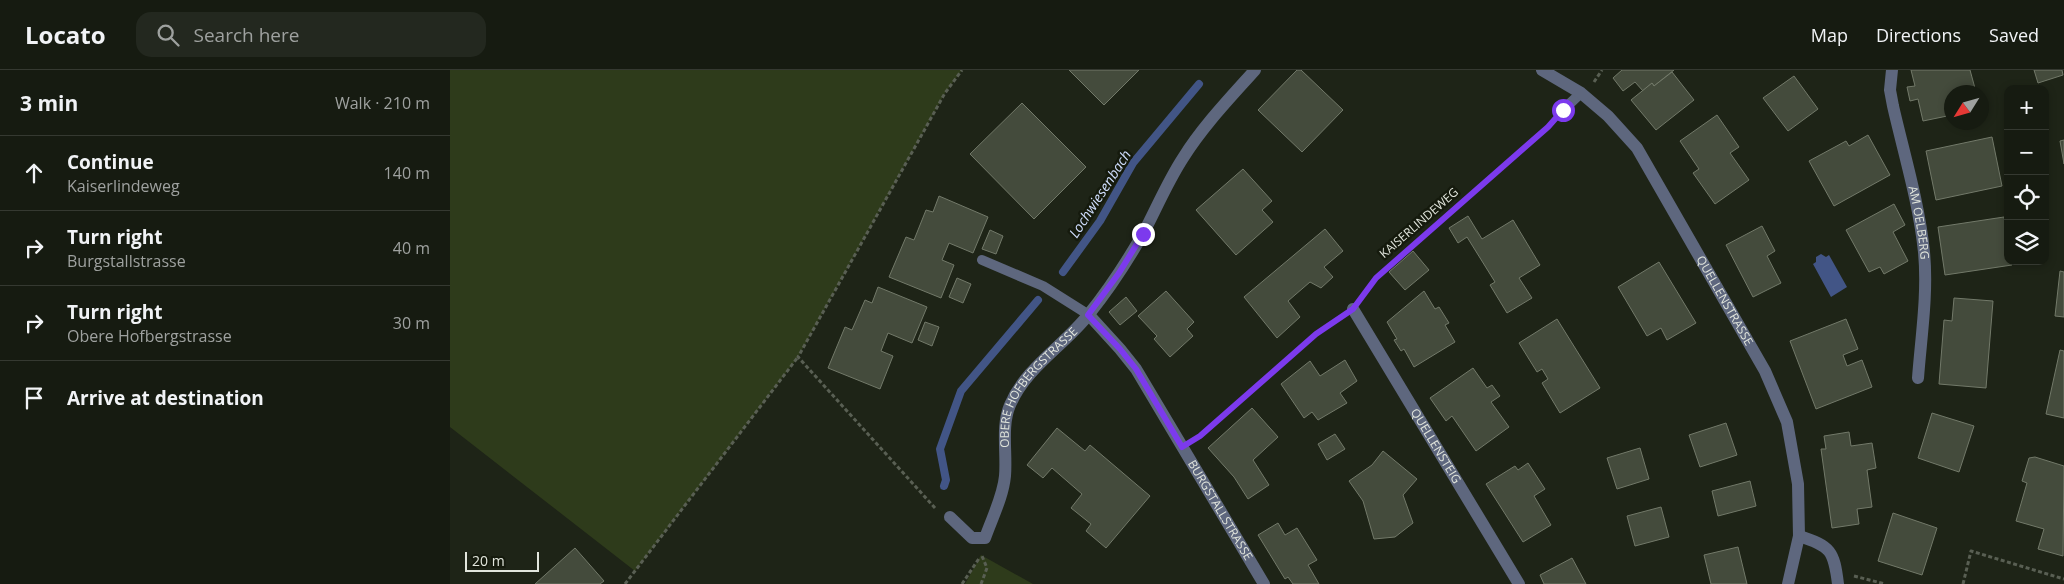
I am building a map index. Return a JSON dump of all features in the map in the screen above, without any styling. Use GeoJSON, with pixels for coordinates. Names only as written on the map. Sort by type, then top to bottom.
{"type":"FeatureCollection","features":[{"type":"Feature","properties":{"kind":"street","name":"OBERE HOFBERGSTRASSE"},"geometry":{"type":"LineString","coordinates":[[950,517],[972,538],[986,538],[1005,478],[1006,424],[1009,406],[1018,390],[1036,368],[1088,315],[1129,257],[1183,158],[1216,114],[1255,70]]}},
{"type":"Feature","properties":{"kind":"street","name":"QUELLENSTRASSE"},"geometry":{"type":"LineString","coordinates":[[1542,70],[1581,93],[1608,116],[1637,148],[1765,371],[1787,422],[1798,484],[1799,536],[1788,584]]}},
{"type":"Feature","properties":{"kind":"street","name":"AM OELBERG"},"geometry":{"type":"LineString","coordinates":[[1892,70],[1890,90],[1918,212],[1924,252],[1925,281],[1918,378]]}},
{"type":"Feature","properties":{"kind":"street","name":"QUELLENSTEIG"},"geometry":{"type":"LineString","coordinates":[[1353,309],[1519,584]]}},
{"type":"Feature","properties":{"kind":"street","name":"BURGSTALLSTRASSE"},"geometry":{"type":"LineString","coordinates":[[1088,315],[1136,369],[1264,584]]}},
{"type":"Feature","properties":{"kind":"street"},"geometry":{"type":"LineString","coordinates":[[1799,536],[1821,543],[1834,558],[1837,578]]}},
{"type":"Feature","properties":{"kind":"lane"},"geometry":{"type":"LineString","coordinates":[[1563,110],[1581,93]]}},
{"type":"Feature","properties":{"kind":"lane"},"geometry":{"type":"LineString","coordinates":[[982,260],[1043,286],[1088,315]]}},
{"type":"Feature","properties":{"kind":"path"},"geometry":{"type":"LineString","coordinates":[[625,584],[798,357],[945,93],[962,70]]}},
{"type":"Feature","properties":{"kind":"path","name":"KAISERLINDEWEG"},"geometry":{"type":"LineString","coordinates":[[1182,447],[1200,436],[1316,334],[1353,309],[1376,278],[1548,127],[1563,110]]}},
{"type":"Feature","properties":{"kind":"path"},"geometry":{"type":"LineString","coordinates":[[798,357],[942,516],[950,517]]}},
{"type":"Feature","properties":{"kind":"path"},"geometry":{"type":"LineString","coordinates":[[1963,584],[1971,551],[2064,578]]}},
{"type":"Feature","properties":{"kind":"path"},"geometry":{"type":"LineString","coordinates":[[962,584],[981,555],[987,568],[981,584]]}},
{"type":"Feature","properties":{"kind":"path"},"geometry":{"type":"LineString","coordinates":[[1837,578],[1885,584]]}},
{"type":"Feature","properties":{"kind":"green space"},"geometry":{"type":"Polygon","coordinates":[[[450,70],[962,70],[945,93],[798,357],[635,571],[450,427],[450,70]]]}},
{"type":"Feature","properties":{"kind":"green space"},"geometry":{"type":"Polygon","coordinates":[[[981,555],[1033,584],[965,584],[981,555]]]}},
{"type":"Feature","properties":{"kind":"water"},"geometry":{"type":"Polygon","coordinates":[[[1821,254],[1826,257],[1829,255],[1847,287],[1831,297],[1813,264],[1816,262],[1816,257],[1821,254]]]}},
{"type":"Feature","properties":{"kind":"building"},"geometry":{"type":"Polygon","coordinates":[[[1069,70],[1139,70],[1104,105],[1069,70]]]}},
{"type":"Feature","properties":{"kind":"building"},"geometry":{"type":"Polygon","coordinates":[[[1297,70],[1301,70],[1343,110],[1302,152],[1258,110],[1297,70]]]}},
{"type":"Feature","properties":{"kind":"building"},"geometry":{"type":"Polygon","coordinates":[[[1622,70],[1674,70],[1654,86],[1652,83],[1643,91],[1635,82],[1623,91],[1613,78],[1622,70]]]}},
{"type":"Feature","properties":{"kind":"building"},"geometry":{"type":"Polygon","coordinates":[[[1911,70],[1970,70],[1974,85],[1944,85],[1944,117],[1923,121],[1918,99],[1910,101],[1907,87],[1915,86],[1911,70]]]}},
{"type":"Feature","properties":{"kind":"building"},"geometry":{"type":"Polygon","coordinates":[[[2034,70],[2062,70],[2063,75],[2038,83],[2034,70]]]}},
{"type":"Feature","properties":{"kind":"building"},"geometry":{"type":"Polygon","coordinates":[[[1672,72],[1694,100],[1656,130],[1631,100],[1652,83],[1654,86],[1672,72]]]}},
{"type":"Feature","properties":{"kind":"building"},"geometry":{"type":"Polygon","coordinates":[[[1794,76],[1818,109],[1788,131],[1763,98],[1794,76]]]}},
{"type":"Feature","properties":{"kind":"building"},"geometry":{"type":"Polygon","coordinates":[[[1022,103],[1086,167],[1034,219],[970,154],[1022,103]]]}},
{"type":"Feature","properties":{"kind":"building"},"geometry":{"type":"Polygon","coordinates":[[[1717,115],[1739,147],[1730,153],[1749,180],[1715,204],[1693,173],[1699,169],[1680,141],[1717,115]]]}},
{"type":"Feature","properties":{"kind":"building"},"geometry":{"type":"Polygon","coordinates":[[[1868,135],[1890,175],[1834,206],[1809,161],[1846,141],[1849,146],[1868,135]]]}},
{"type":"Feature","properties":{"kind":"building"},"geometry":{"type":"Polygon","coordinates":[[[1992,137],[2002,186],[1936,200],[1926,151],[1992,137]]]}},
{"type":"Feature","properties":{"kind":"building"},"geometry":{"type":"Polygon","coordinates":[[[2064,140],[2064,164],[2060,141],[2064,140]]]}},
{"type":"Feature","properties":{"kind":"building"},"geometry":{"type":"Polygon","coordinates":[[[1243,169],[1272,201],[1262,210],[1273,222],[1236,255],[1196,210],[1243,169]]]}},
{"type":"Feature","properties":{"kind":"building"},"geometry":{"type":"Polygon","coordinates":[[[939,196],[988,217],[973,253],[949,243],[942,260],[954,265],[941,298],[889,277],[906,237],[914,240],[926,210],[933,212],[939,196]]]}},
{"type":"Feature","properties":{"kind":"building"},"geometry":{"type":"Polygon","coordinates":[[[1894,204],[1905,225],[1893,232],[1908,261],[1884,274],[1880,267],[1869,272],[1846,230],[1894,204]]]}},
{"type":"Feature","properties":{"kind":"building"},"geometry":{"type":"Polygon","coordinates":[[[1468,216],[1482,239],[1513,220],[1540,265],[1519,278],[1532,298],[1507,313],[1490,285],[1495,282],[1467,237],[1458,243],[1449,228],[1468,216]]]}},
{"type":"Feature","properties":{"kind":"building"},"geometry":{"type":"Polygon","coordinates":[[[2004,217],[2004,265],[2012,265],[1945,275],[1938,227],[2004,217]]]}},
{"type":"Feature","properties":{"kind":"building"},"geometry":{"type":"Polygon","coordinates":[[[1762,226],[1775,251],[1767,256],[1781,283],[1753,297],[1726,245],[1762,226]]]}},
{"type":"Feature","properties":{"kind":"building"},"geometry":{"type":"Polygon","coordinates":[[[1325,229],[1343,251],[1324,267],[1333,277],[1321,288],[1310,282],[1288,301],[1300,317],[1277,338],[1244,297],[1325,229]]]}},
{"type":"Feature","properties":{"kind":"building"},"geometry":{"type":"Polygon","coordinates":[[[990,230],[1003,236],[996,254],[982,249],[990,230]]]}},
{"type":"Feature","properties":{"kind":"building"},"geometry":{"type":"Polygon","coordinates":[[[1413,251],[1429,270],[1405,290],[1389,272],[1413,251]]]}},
{"type":"Feature","properties":{"kind":"building"},"geometry":{"type":"Polygon","coordinates":[[[1659,262],[1696,323],[1667,340],[1661,328],[1647,336],[1618,287],[1659,262]]]}},
{"type":"Feature","properties":{"kind":"building"},"geometry":{"type":"Polygon","coordinates":[[[2060,271],[2064,272],[2064,317],[2055,316],[2060,271]]]}},
{"type":"Feature","properties":{"kind":"building"},"geometry":{"type":"Polygon","coordinates":[[[957,278],[971,284],[963,303],[949,297],[957,278]]]}},
{"type":"Feature","properties":{"kind":"building"},"geometry":{"type":"Polygon","coordinates":[[[878,287],[927,307],[912,343],[888,333],[881,351],[893,356],[880,389],[828,368],[845,327],[852,330],[865,300],[872,303],[878,287]]]}},
{"type":"Feature","properties":{"kind":"building"},"geometry":{"type":"Polygon","coordinates":[[[1166,291],[1194,322],[1187,329],[1193,336],[1170,357],[1154,339],[1157,336],[1138,316],[1166,291]]]}},
{"type":"Feature","properties":{"kind":"building"},"geometry":{"type":"Polygon","coordinates":[[[1424,291],[1435,309],[1439,307],[1449,323],[1445,325],[1455,342],[1414,367],[1404,349],[1401,351],[1394,340],[1397,339],[1387,322],[1424,291]]]}},
{"type":"Feature","properties":{"kind":"building"},"geometry":{"type":"Polygon","coordinates":[[[1126,297],[1137,311],[1120,325],[1109,312],[1126,297]]]}},
{"type":"Feature","properties":{"kind":"building"},"geometry":{"type":"Polygon","coordinates":[[[1954,298],[1993,301],[1986,388],[1939,384],[1944,320],[1952,321],[1954,298]]]}},
{"type":"Feature","properties":{"kind":"building"},"geometry":{"type":"Polygon","coordinates":[[[1557,319],[1600,388],[1560,413],[1542,383],[1548,379],[1542,369],[1537,372],[1519,343],[1557,319]]]}},
{"type":"Feature","properties":{"kind":"building"},"geometry":{"type":"Polygon","coordinates":[[[1846,319],[1858,349],[1843,355],[1847,366],[1862,360],[1872,387],[1816,409],[1790,341],[1846,319]]]}},
{"type":"Feature","properties":{"kind":"building"},"geometry":{"type":"Polygon","coordinates":[[[925,322],[939,327],[932,346],[918,340],[925,322]]]}},
{"type":"Feature","properties":{"kind":"building"},"geometry":{"type":"Polygon","coordinates":[[[2060,350],[2064,351],[2064,418],[2046,414],[2060,350]]]}},
{"type":"Feature","properties":{"kind":"building"},"geometry":{"type":"Polygon","coordinates":[[[1345,360],[1357,381],[1340,393],[1347,403],[1318,420],[1312,412],[1304,418],[1281,384],[1310,361],[1320,376],[1345,360]]]}},
{"type":"Feature","properties":{"kind":"building"},"geometry":{"type":"Polygon","coordinates":[[[1473,368],[1487,388],[1492,385],[1500,396],[1491,402],[1509,427],[1476,451],[1452,416],[1446,421],[1430,398],[1473,368]]]}},
{"type":"Feature","properties":{"kind":"building"},"geometry":{"type":"Polygon","coordinates":[[[1252,408],[1278,437],[1253,460],[1269,485],[1248,499],[1234,477],[1208,448],[1252,408]]]}},
{"type":"Feature","properties":{"kind":"building"},"geometry":{"type":"Polygon","coordinates":[[[1932,413],[1974,426],[1959,472],[1918,458],[1932,413]]]}},
{"type":"Feature","properties":{"kind":"building"},"geometry":{"type":"Polygon","coordinates":[[[1726,423],[1737,455],[1700,467],[1689,435],[1726,423]]]}},
{"type":"Feature","properties":{"kind":"building"},"geometry":{"type":"Polygon","coordinates":[[[1057,428],[1085,451],[1090,445],[1150,496],[1106,548],[1086,531],[1091,524],[1071,508],[1082,494],[1052,468],[1043,478],[1027,465],[1057,428]]]}},
{"type":"Feature","properties":{"kind":"building"},"geometry":{"type":"Polygon","coordinates":[[[1849,432],[1851,446],[1872,443],[1876,468],[1867,470],[1872,507],[1857,509],[1859,524],[1832,528],[1821,449],[1826,449],[1824,436],[1849,432]]]}},
{"type":"Feature","properties":{"kind":"building"},"geometry":{"type":"Polygon","coordinates":[[[1335,434],[1345,449],[1327,460],[1318,444],[1335,434]]]}},
{"type":"Feature","properties":{"kind":"building"},"geometry":{"type":"Polygon","coordinates":[[[1640,448],[1649,479],[1617,489],[1607,458],[1640,448]]]}},
{"type":"Feature","properties":{"kind":"building"},"geometry":{"type":"Polygon","coordinates":[[[1383,451],[1417,479],[1403,495],[1413,523],[1395,537],[1374,539],[1363,501],[1349,481],[1372,465],[1383,451]]]}},
{"type":"Feature","properties":{"kind":"building"},"geometry":{"type":"Polygon","coordinates":[[[2035,457],[2064,466],[2063,556],[2038,549],[2044,529],[2016,521],[2027,483],[2022,481],[2029,458],[2035,457]]]}},
{"type":"Feature","properties":{"kind":"building"},"geometry":{"type":"Polygon","coordinates":[[[1528,463],[1545,489],[1534,496],[1551,525],[1523,542],[1486,484],[1515,466],[1518,470],[1528,463]]]}},
{"type":"Feature","properties":{"kind":"building"},"geometry":{"type":"Polygon","coordinates":[[[1750,481],[1756,506],[1718,516],[1712,491],[1750,481]]]}},
{"type":"Feature","properties":{"kind":"building"},"geometry":{"type":"Polygon","coordinates":[[[1661,507],[1669,537],[1635,546],[1627,516],[1661,507]]]}},
{"type":"Feature","properties":{"kind":"building"},"geometry":{"type":"Polygon","coordinates":[[[1893,513],[1937,528],[1922,575],[1878,561],[1893,513]]]}},
{"type":"Feature","properties":{"kind":"building"},"geometry":{"type":"Polygon","coordinates":[[[1278,523],[1285,535],[1297,528],[1317,560],[1308,565],[1319,584],[1293,584],[1288,577],[1285,579],[1258,535],[1278,523]]]}},
{"type":"Feature","properties":{"kind":"building"},"geometry":{"type":"Polygon","coordinates":[[[1738,547],[1747,584],[1711,584],[1704,555],[1738,547]]]}},
{"type":"Feature","properties":{"kind":"building"},"geometry":{"type":"Polygon","coordinates":[[[575,548],[604,581],[600,584],[535,584],[575,548]]]}},
{"type":"Feature","properties":{"kind":"building"},"geometry":{"type":"Polygon","coordinates":[[[1572,558],[1586,584],[1544,584],[1540,575],[1572,558]]]}},
{"type":"Feature","properties":{"kind":"waterway","name":"Lochwiesenbach"},"geometry":{"type":"LineString","coordinates":[[1063,272],[1100,221],[1133,163],[1199,84]]}},
{"type":"Feature","properties":{"kind":"waterway","name":"Lochwiesenbach"},"geometry":{"type":"LineString","coordinates":[[944,486],[946,480],[940,449],[961,391],[1038,300]]}},
{"type":"Feature","properties":{"kind":"route"},"geometry":{"type":"LineString","coordinates":[[1143,234],[1119,273],[1088,315],[1136,369],[1182,447],[1200,436],[1316,334],[1353,309],[1376,278],[1548,127],[1563,110]]}}]}
